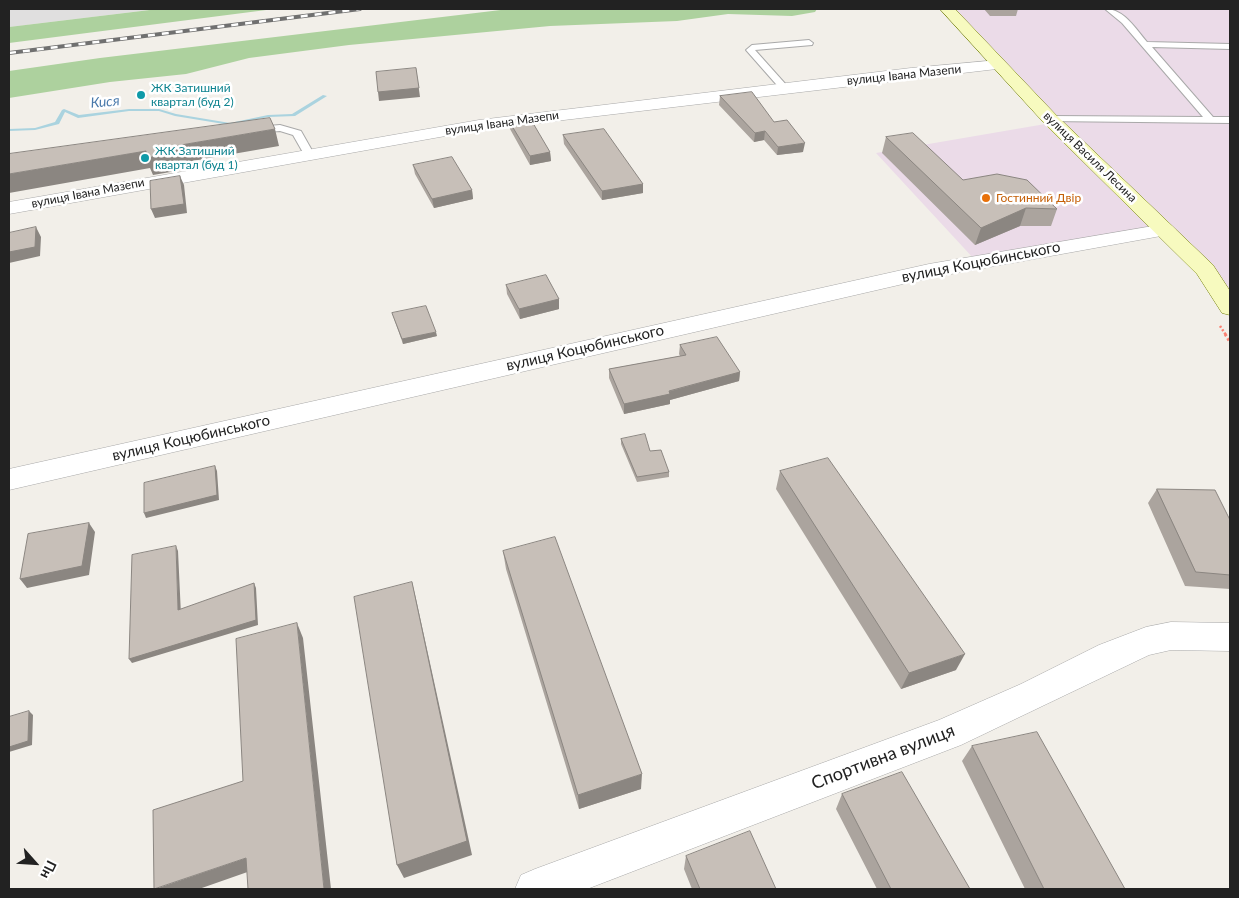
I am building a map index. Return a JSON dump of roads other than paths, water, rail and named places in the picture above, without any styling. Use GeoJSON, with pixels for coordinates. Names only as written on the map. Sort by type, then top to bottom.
{"type":"FeatureCollection","features":[{"type":"Feature","properties":{"kind":"street","name":"вулиця Василя Лесина"},"geometry":{"type":"LineString","coordinates":[[947,9],[1050,119],[1205,270],[1230,308]]}},
{"type":"Feature","properties":{"kind":"street","name":"вулиця Івана Мазепи"},"geometry":{"type":"LineString","coordinates":[[9,208],[479,125],[786,90],[911,73],[1000,65]]}},
{"type":"Feature","properties":{"kind":"street","name":"вулиця Коцюбинського"},"geometry":{"type":"LineString","coordinates":[[9,480],[929,271],[1075,244],[1165,230]]}},
{"type":"Feature","properties":{"kind":"street","name":"Спортивна вулиця"},"geometry":{"type":"LineString","coordinates":[[535,889],[931,739],[1012,705],[1111,655],[1146,641],[1172,636],[1230,637]]}},
{"type":"Feature","properties":{"kind":"lane"},"geometry":{"type":"LineString","coordinates":[[1109,9],[1125,21],[1210,119]]}},
{"type":"Feature","properties":{"kind":"lane"},"geometry":{"type":"LineString","coordinates":[[786,90],[750,50],[809,43]]}},
{"type":"Feature","properties":{"kind":"lane"},"geometry":{"type":"LineString","coordinates":[[1145,44],[1230,46]]}},
{"type":"Feature","properties":{"kind":"lane"},"geometry":{"type":"LineString","coordinates":[[1050,119],[1230,120]]}},
{"type":"Feature","properties":{"kind":"lane"},"geometry":{"type":"LineString","coordinates":[[244,132],[280,128],[297,132],[309,154]]}},
{"type":"Feature","properties":{"kind":"waterway","name":"Кися"},"geometry":{"type":"LineString","coordinates":[[9,130],[35,129],[57,123],[64,110],[78,117],[129,110],[159,110],[175,115],[230,124],[268,116],[293,115],[325,96]]}},
{"type":"Feature","properties":{"kind":"railway"},"geometry":{"type":"LineString","coordinates":[[9,53],[360,9]]}},
{"type":"Feature","properties":{"kind":"place","name":"ЖК Затишний квартал (буд 2)"},"geometry":{"type":"Point","coordinates":[141,95]}},
{"type":"Feature","properties":{"kind":"place","name":"ЖК Затишний квартал (буд 1)"},"geometry":{"type":"Point","coordinates":[145,158]}},
{"type":"Feature","properties":{"kind":"place","name":"Гостинний Двір"},"geometry":{"type":"Point","coordinates":[986,198]}}]}
